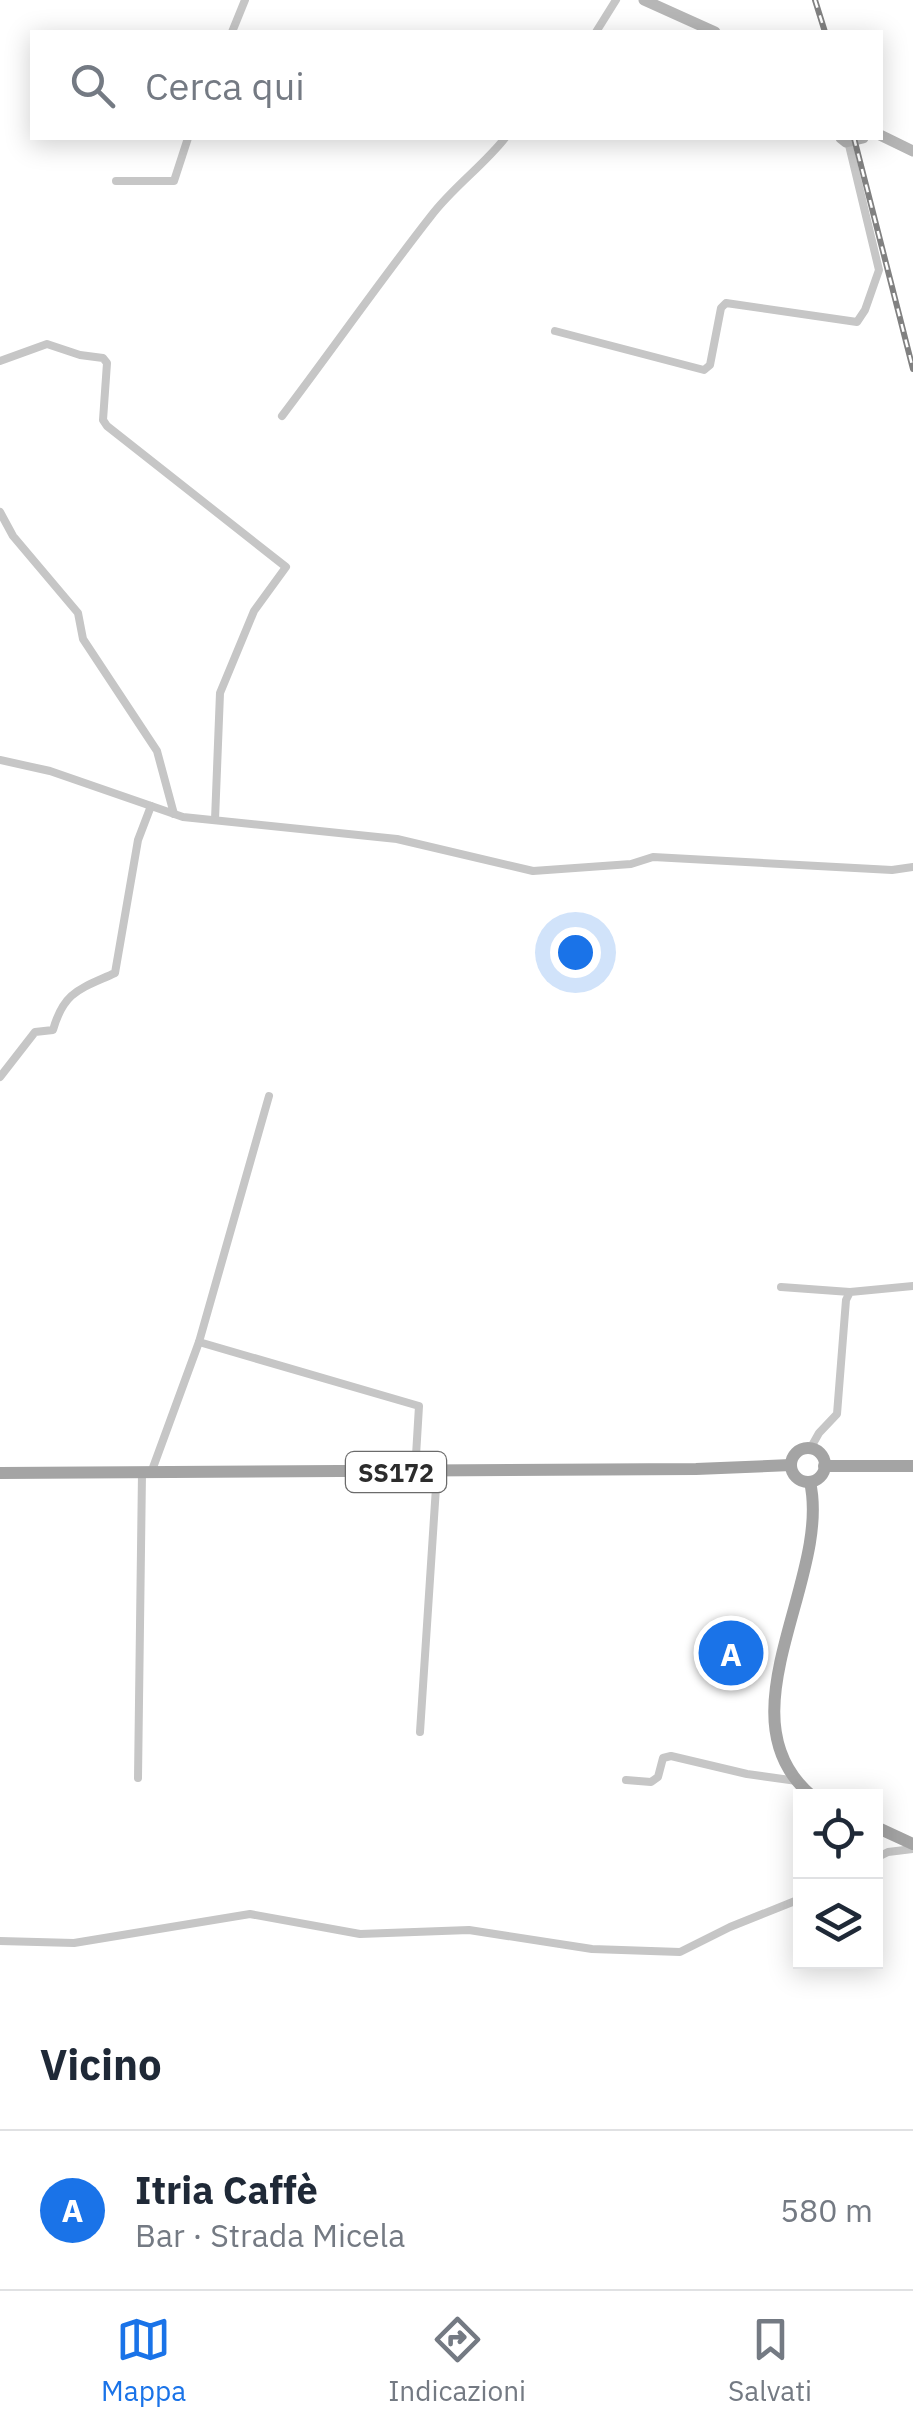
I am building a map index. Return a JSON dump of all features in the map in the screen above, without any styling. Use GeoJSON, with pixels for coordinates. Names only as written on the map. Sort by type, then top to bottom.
{"type":"FeatureCollection","features":[{"type":"Feature","properties":{"kind":"main road"},"geometry":{"type":"LineString","coordinates":[[810,1449],[819,1453],[824,1466],[820,1477],[810,1482],[796,1478],[791,1465],[799,1451],[810,1449]]}},
{"type":"Feature","properties":{"kind":"main road","name":"SS172"},"geometry":{"type":"LineString","coordinates":[[0,1474],[791,1465]]}},
{"type":"Feature","properties":{"kind":"main road"},"geometry":{"type":"LineString","coordinates":[[824,1466],[913,1466]]}},
{"type":"Feature","properties":{"kind":"main road"},"geometry":{"type":"LineString","coordinates":[[804,1789],[778,1746],[772,1712],[812,1522],[814,1500],[810,1482]]}},
{"type":"Feature","properties":{"kind":"main road"},"geometry":{"type":"LineString","coordinates":[[883,1831],[913,1846]]}},
{"type":"Feature","properties":{"kind":"street"},"geometry":{"type":"LineString","coordinates":[[233,30],[245,0]]}},
{"type":"Feature","properties":{"kind":"street"},"geometry":{"type":"LineString","coordinates":[[597,30],[616,0]]}},
{"type":"Feature","properties":{"kind":"street"},"geometry":{"type":"LineString","coordinates":[[644,0],[711,30]]}},
{"type":"Feature","properties":{"kind":"street"},"geometry":{"type":"LineString","coordinates":[[883,136],[913,151]]}},
{"type":"Feature","properties":{"kind":"street"},"geometry":{"type":"LineString","coordinates":[[116,181],[174,181],[187,140]]}},
{"type":"Feature","properties":{"kind":"street"},"geometry":{"type":"LineString","coordinates":[[282,416],[429,218],[503,140]]}},
{"type":"Feature","properties":{"kind":"street"},"geometry":{"type":"LineString","coordinates":[[554,331],[704,370],[710,365],[720,308],[726,303],[857,322],[879,270],[844,140]]}},
{"type":"Feature","properties":{"kind":"street"},"geometry":{"type":"LineString","coordinates":[[0,361],[47,344],[103,358],[107,363],[103,420],[107,426],[286,567],[254,610],[220,693],[214,820]]}},
{"type":"Feature","properties":{"kind":"street"},"geometry":{"type":"LineString","coordinates":[[0,512],[13,536],[78,613],[83,639],[157,751],[174,814]]}},
{"type":"Feature","properties":{"kind":"street"},"geometry":{"type":"LineString","coordinates":[[0,760],[50,770],[174,814],[398,840],[532,871],[631,864],[653,858],[892,870],[913,867]]}},
{"type":"Feature","properties":{"kind":"street"},"geometry":{"type":"LineString","coordinates":[[0,1077],[34,1032],[53,1030],[60,1006],[78,990],[115,973],[138,840],[151,806]]}},
{"type":"Feature","properties":{"kind":"street"},"geometry":{"type":"LineString","coordinates":[[138,1778],[146,1473],[199,1342],[269,1096]]}},
{"type":"Feature","properties":{"kind":"street"},"geometry":{"type":"LineString","coordinates":[[782,1287],[850,1292],[913,1286]]}},
{"type":"Feature","properties":{"kind":"street"},"geometry":{"type":"LineString","coordinates":[[810,1449],[838,1414],[850,1292]]}},
{"type":"Feature","properties":{"kind":"street"},"geometry":{"type":"LineString","coordinates":[[199,1342],[419,1406],[414,1472]]}},
{"type":"Feature","properties":{"kind":"street"},"geometry":{"type":"LineString","coordinates":[[420,1732],[437,1472]]}},
{"type":"Feature","properties":{"kind":"street"},"geometry":{"type":"LineString","coordinates":[[626,1780],[651,1782],[658,1778],[663,1758],[671,1756],[797,1782]]}},
{"type":"Feature","properties":{"kind":"street"},"geometry":{"type":"LineString","coordinates":[[883,1854],[913,1846]]}},
{"type":"Feature","properties":{"kind":"street"},"geometry":{"type":"LineString","coordinates":[[0,1941],[74,1943],[250,1914],[360,1934],[469,1930],[592,1949],[680,1952],[793,1902]]}},
{"type":"Feature","properties":{"kind":"railway"},"geometry":{"type":"LineString","coordinates":[[815,0],[824,30]]}},
{"type":"Feature","properties":{"kind":"railway"},"geometry":{"type":"LineString","coordinates":[[855,140],[913,369]]}},
{"type":"Feature","properties":{"kind":"place","name":"Itria Caffè"},"geometry":{"type":"Point","coordinates":[731,1653]}}]}
